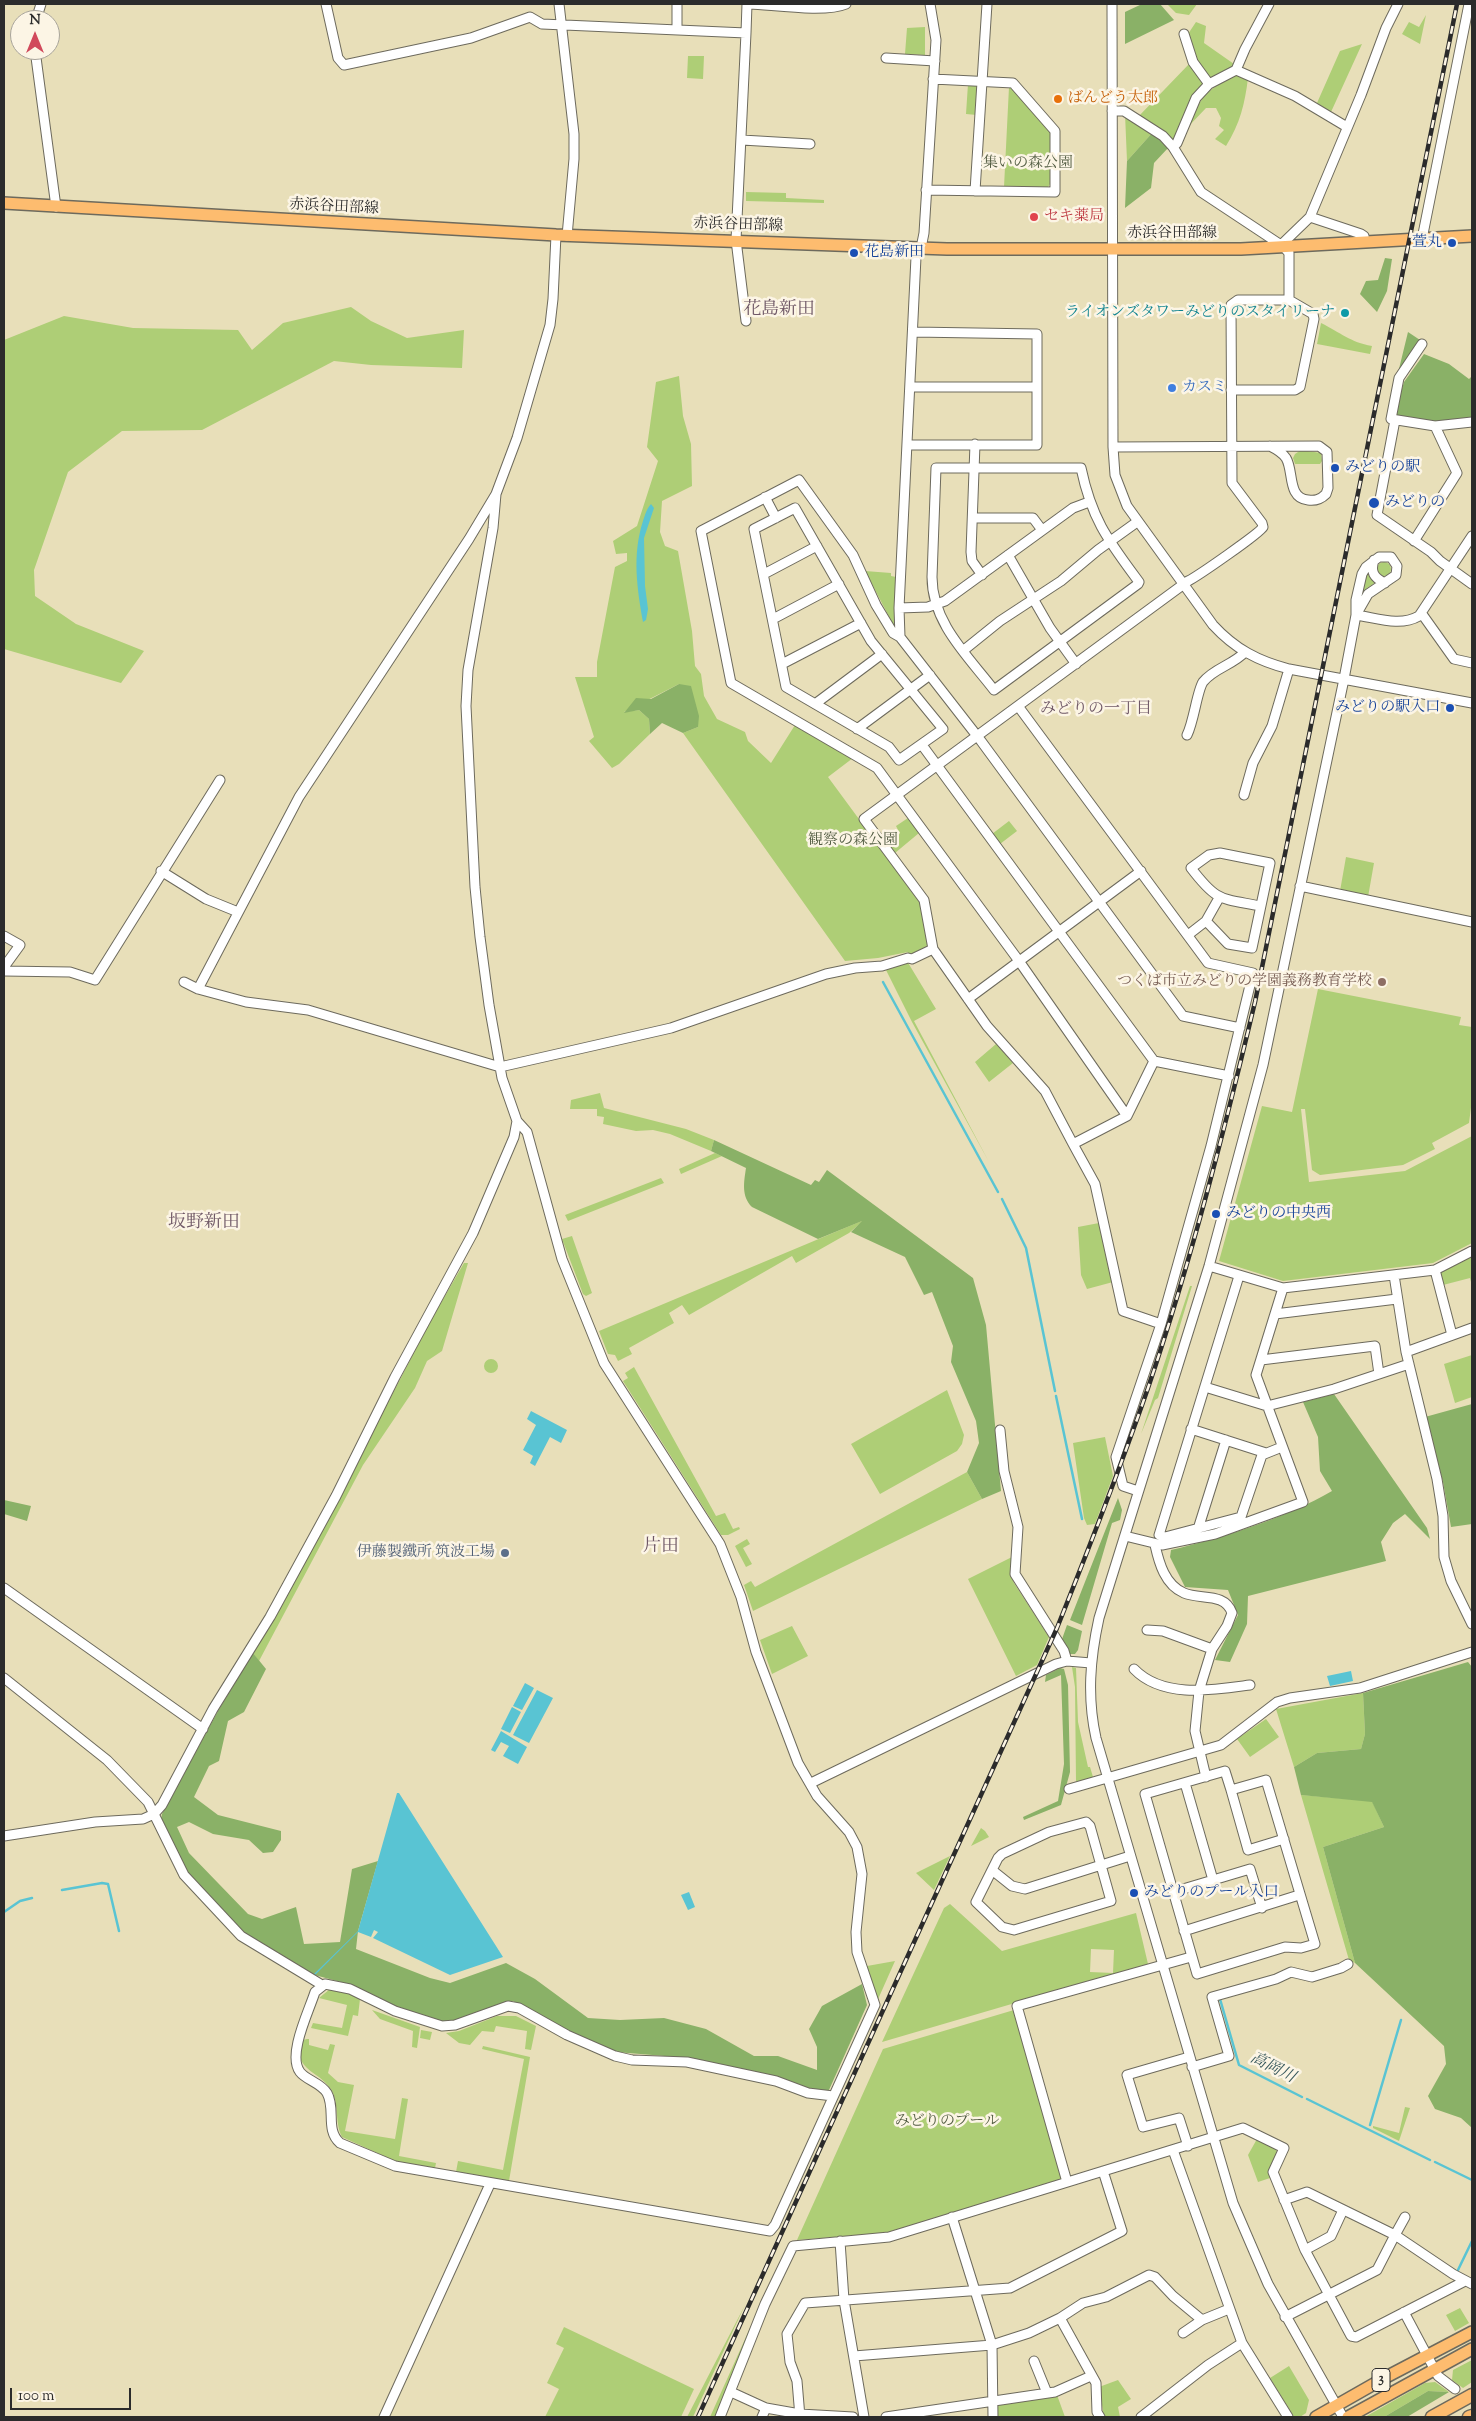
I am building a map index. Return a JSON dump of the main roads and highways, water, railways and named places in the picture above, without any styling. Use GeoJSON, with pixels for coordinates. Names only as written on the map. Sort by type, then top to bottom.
{"type":"FeatureCollection","features":[{"type":"Feature","properties":{"kind":"highway"},"geometry":{"type":"LineString","coordinates":[[1432,2417],[1472,2395]]}},
{"type":"Feature","properties":{"kind":"main road","name":"赤浜谷田部線"},"geometry":{"type":"LineString","coordinates":[[4,204],[561,236],[736,240],[921,248],[1112,250],[1282,246],[1472,236]]}},
{"type":"Feature","properties":{"kind":"main road","name":"3"},"geometry":{"type":"LineString","coordinates":[[1316,2417],[1472,2332]]}},
{"type":"Feature","properties":{"kind":"main road","name":"3"},"geometry":{"type":"LineString","coordinates":[[1348,2417],[1472,2349]]}},
{"type":"Feature","properties":{"kind":"water"},"geometry":{"type":"Polygon","coordinates":[[[651,504],[654,508],[644,538],[645,586],[648,609],[646,620],[643,622],[637,584],[637,559],[645,514],[651,504]]]}},
{"type":"Feature","properties":{"kind":"water"},"geometry":{"type":"Polygon","coordinates":[[[531,1411],[567,1430],[561,1443],[550,1437],[535,1466],[530,1463],[533,1456],[523,1450],[536,1425],[527,1419],[531,1411]]]}},
{"type":"Feature","properties":{"kind":"water"},"geometry":{"type":"Polygon","coordinates":[[[1351,1671],[1353,1681],[1330,1686],[1327,1676],[1351,1671]]]}},
{"type":"Feature","properties":{"kind":"water"},"geometry":{"type":"Polygon","coordinates":[[[525,1683],[534,1688],[522,1710],[513,1706],[525,1683]]]}},
{"type":"Feature","properties":{"kind":"water"},"geometry":{"type":"Polygon","coordinates":[[[537,1690],[553,1698],[529,1743],[513,1735],[537,1690]]]}},
{"type":"Feature","properties":{"kind":"water"},"geometry":{"type":"Polygon","coordinates":[[[512,1707],[521,1712],[510,1733],[501,1729],[512,1707]]]}},
{"type":"Feature","properties":{"kind":"water"},"geometry":{"type":"Polygon","coordinates":[[[501,1731],[527,1747],[518,1764],[503,1756],[509,1746],[501,1742],[495,1752],[491,1750],[501,1731]]]}},
{"type":"Feature","properties":{"kind":"water"},"geometry":{"type":"Polygon","coordinates":[[[397,1793],[399,1793],[503,1957],[450,1975],[373,1938],[378,1932],[374,1930],[371,1937],[358,1932],[315,1975],[358,1931],[397,1793]]]}},
{"type":"Feature","properties":{"kind":"water"},"geometry":{"type":"Polygon","coordinates":[[[689,1892],[695,1907],[688,1910],[681,1895],[689,1892]]]}},
{"type":"Feature","properties":{"kind":"waterway"},"geometry":{"type":"LineString","coordinates":[[883,982],[998,1192]]}},
{"type":"Feature","properties":{"kind":"waterway"},"geometry":{"type":"LineString","coordinates":[[1002,1199],[1026,1248],[1055,1391]]}},
{"type":"Feature","properties":{"kind":"waterway"},"geometry":{"type":"LineString","coordinates":[[1056,1396],[1082,1519]]}},
{"type":"Feature","properties":{"kind":"waterway"},"geometry":{"type":"LineString","coordinates":[[62,1890],[102,1883],[108,1884],[119,1931]]}},
{"type":"Feature","properties":{"kind":"waterway"},"geometry":{"type":"LineString","coordinates":[[4,1912],[20,1901],[32,1898]]}},
{"type":"Feature","properties":{"kind":"waterway","name":"高岡川"},"geometry":{"type":"LineString","coordinates":[[1220,1999],[1239,2065],[1302,2097]]}},
{"type":"Feature","properties":{"kind":"waterway"},"geometry":{"type":"LineString","coordinates":[[1370,2125],[1401,2020]]}},
{"type":"Feature","properties":{"kind":"waterway","name":"高岡川"},"geometry":{"type":"LineString","coordinates":[[1307,2099],[1430,2160]]}},
{"type":"Feature","properties":{"kind":"waterway","name":"高岡川"},"geometry":{"type":"LineString","coordinates":[[1435,2162],[1472,2180]]}},
{"type":"Feature","properties":{"kind":"waterway"},"geometry":{"type":"LineString","coordinates":[[1457,2272],[1472,2241]]}},
{"type":"Feature","properties":{"kind":"railway"},"geometry":{"type":"LineString","coordinates":[[698,2417],[1057,1628],[1115,1478],[1164,1340],[1206,1196],[1255,1002],[1457,4]]}},
{"type":"Feature","properties":{"kind":"place","name":"ばんどう太郎"},"geometry":{"type":"Point","coordinates":[1058,99]}},
{"type":"Feature","properties":{"kind":"place","name":"セキ薬局"},"geometry":{"type":"Point","coordinates":[1034,217]}},
{"type":"Feature","properties":{"kind":"place","name":"萱丸"},"geometry":{"type":"Point","coordinates":[1452,243]}},
{"type":"Feature","properties":{"kind":"place","name":"花島新田"},"geometry":{"type":"Point","coordinates":[854,253]}},
{"type":"Feature","properties":{"kind":"place","name":"ライオンズタワーみどりのスタイリーナ"},"geometry":{"type":"Point","coordinates":[1345,313]}},
{"type":"Feature","properties":{"kind":"place","name":"カスミ"},"geometry":{"type":"Point","coordinates":[1172,388]}},
{"type":"Feature","properties":{"kind":"place","name":"みどりの駅"},"geometry":{"type":"Point","coordinates":[1335,468]}},
{"type":"Feature","properties":{"kind":"place","name":"みどりの"},"geometry":{"type":"Point","coordinates":[1374,503]}},
{"type":"Feature","properties":{"kind":"place","name":"みどりの駅入口"},"geometry":{"type":"Point","coordinates":[1450,708]}},
{"type":"Feature","properties":{"kind":"place","name":"つくば市立みどりの学園義務教育学校"},"geometry":{"type":"Point","coordinates":[1382,982]}},
{"type":"Feature","properties":{"kind":"place","name":"みどりの中央西"},"geometry":{"type":"Point","coordinates":[1216,1214]}},
{"type":"Feature","properties":{"kind":"place","name":"伊藤製鐵所 筑波工場"},"geometry":{"type":"Point","coordinates":[505,1553]}},
{"type":"Feature","properties":{"kind":"place","name":"みどりのプール入口"},"geometry":{"type":"Point","coordinates":[1134,1893]}},
{"type":"Feature","properties":{"kind":"district","name":"花島新田"},"geometry":{"type":"Point","coordinates":[779,311]}},
{"type":"Feature","properties":{"kind":"district","name":"みどりの一丁目"},"geometry":{"type":"Point","coordinates":[1096,710]}},
{"type":"Feature","properties":{"kind":"district","name":"坂野新田"},"geometry":{"type":"Point","coordinates":[204,1224]}},
{"type":"Feature","properties":{"kind":"district","name":"片田"},"geometry":{"type":"Point","coordinates":[661,1548]}},
{"type":"Feature","properties":{"kind":"park label","name":"集いの森公園"},"geometry":{"type":"Point","coordinates":[1028,164]}},
{"type":"Feature","properties":{"kind":"park label","name":"観察の森公園"},"geometry":{"type":"Point","coordinates":[853,841]}},
{"type":"Feature","properties":{"kind":"park label","name":"みどりのプール"},"geometry":{"type":"Point","coordinates":[947,2122]}}]}
